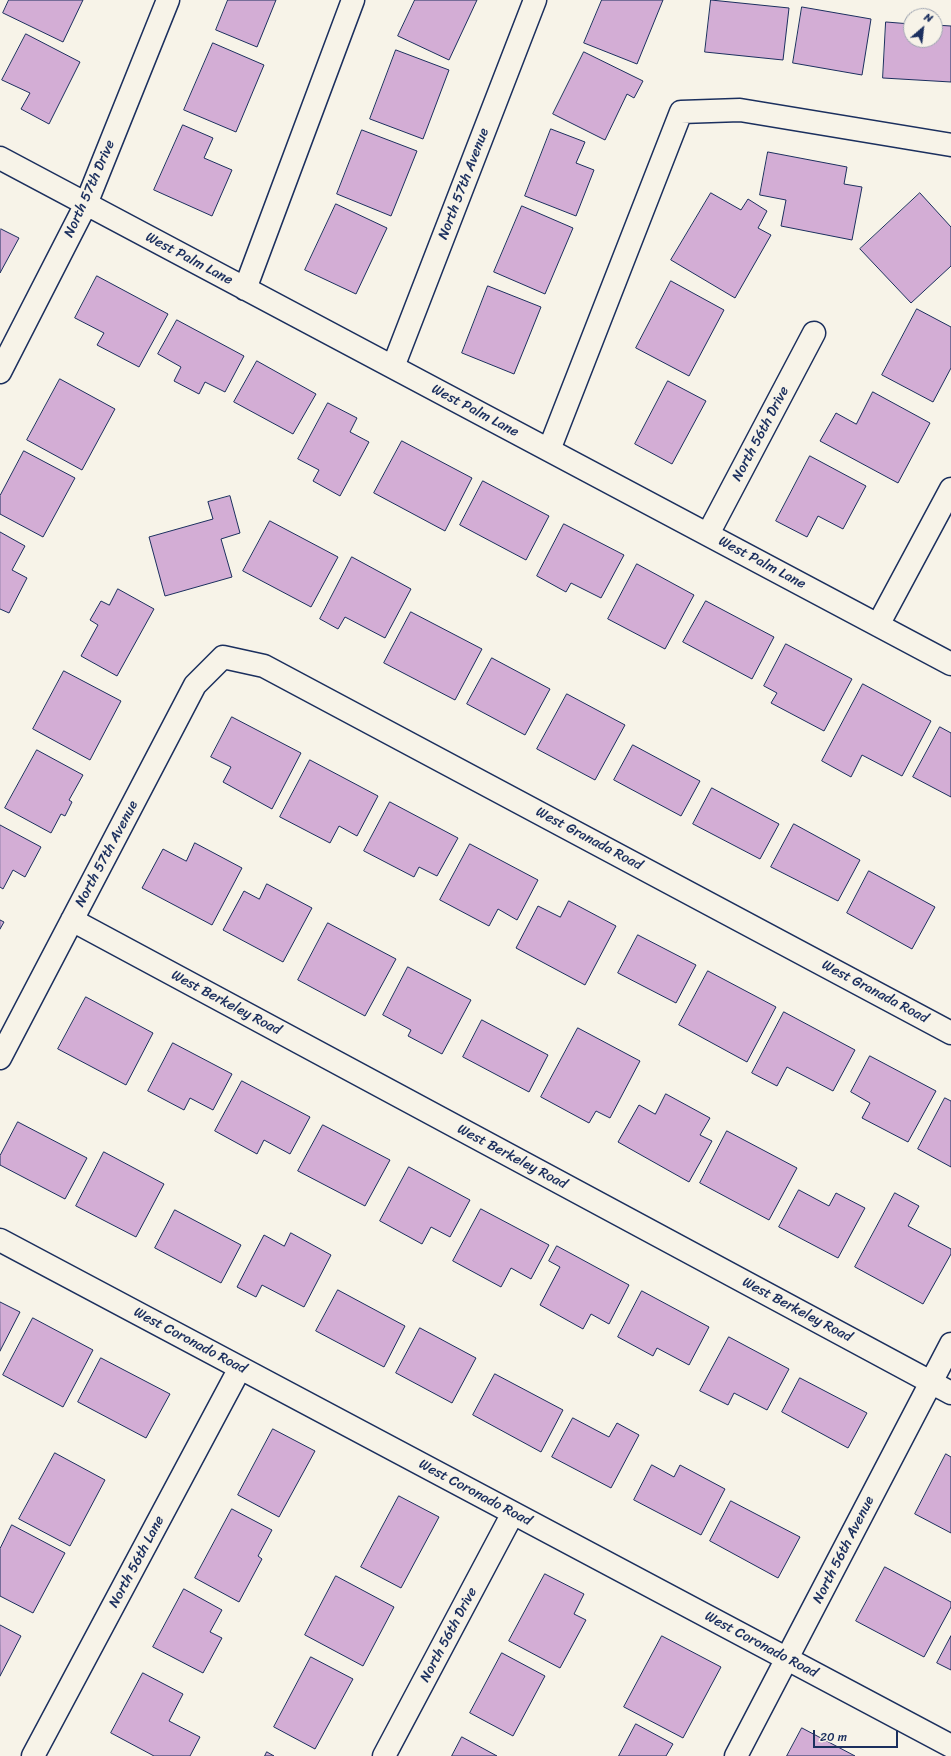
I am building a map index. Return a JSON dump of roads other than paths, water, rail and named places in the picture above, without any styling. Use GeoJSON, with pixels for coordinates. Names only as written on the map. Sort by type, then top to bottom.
{"type":"FeatureCollection","features":[{"type":"Feature","properties":{"kind":"street","name":"North 57th Drive"},"geometry":{"type":"LineString","coordinates":[[0,372],[86,204],[168,0]]}},
{"type":"Feature","properties":{"kind":"street"},"geometry":{"type":"LineString","coordinates":[[246,289],[353,0]]}},
{"type":"Feature","properties":{"kind":"street","name":"North 57th Avenue"},"geometry":{"type":"LineString","coordinates":[[393,367],[535,0]]}},
{"type":"Feature","properties":{"kind":"street"},"geometry":{"type":"LineString","coordinates":[[550,450],[681,112],[740,110],[951,145]]}},
{"type":"Feature","properties":{"kind":"street","name":"West Palm Lane"},"geometry":{"type":"LineString","coordinates":[[0,158],[951,664]]}},
{"type":"Feature","properties":{"kind":"street","name":"North 56th Drive"},"geometry":{"type":"LineString","coordinates":[[708,534],[814,333]]}},
{"type":"Feature","properties":{"kind":"street"},"geometry":{"type":"LineString","coordinates":[[878,625],[951,490]]}},
{"type":"Feature","properties":{"kind":"street","name":"North 57th Avenue"},"geometry":{"type":"LineString","coordinates":[[0,1058],[195,685],[223,657]]}},
{"type":"Feature","properties":{"kind":"street","name":"West Granada Road"},"geometry":{"type":"LineString","coordinates":[[223,657],[264,666],[951,1033]]}},
{"type":"Feature","properties":{"kind":"street","name":"West Berkeley Road"},"geometry":{"type":"LineString","coordinates":[[72,920],[951,1393]]}},
{"type":"Feature","properties":{"kind":"street","name":"West Coronado Road"},"geometry":{"type":"LineString","coordinates":[[0,1240],[951,1746]]}},
{"type":"Feature","properties":{"kind":"street","name":"North 56th Avenue"},"geometry":{"type":"LineString","coordinates":[[736,1756],[788,1659],[951,1344]]}},
{"type":"Feature","properties":{"kind":"street","name":"North 56th Lane"},"geometry":{"type":"LineString","coordinates":[[33,1756],[240,1368]]}},
{"type":"Feature","properties":{"kind":"street","name":"North 56th Drive"},"geometry":{"type":"LineString","coordinates":[[384,1756],[513,1513]]}}]}
